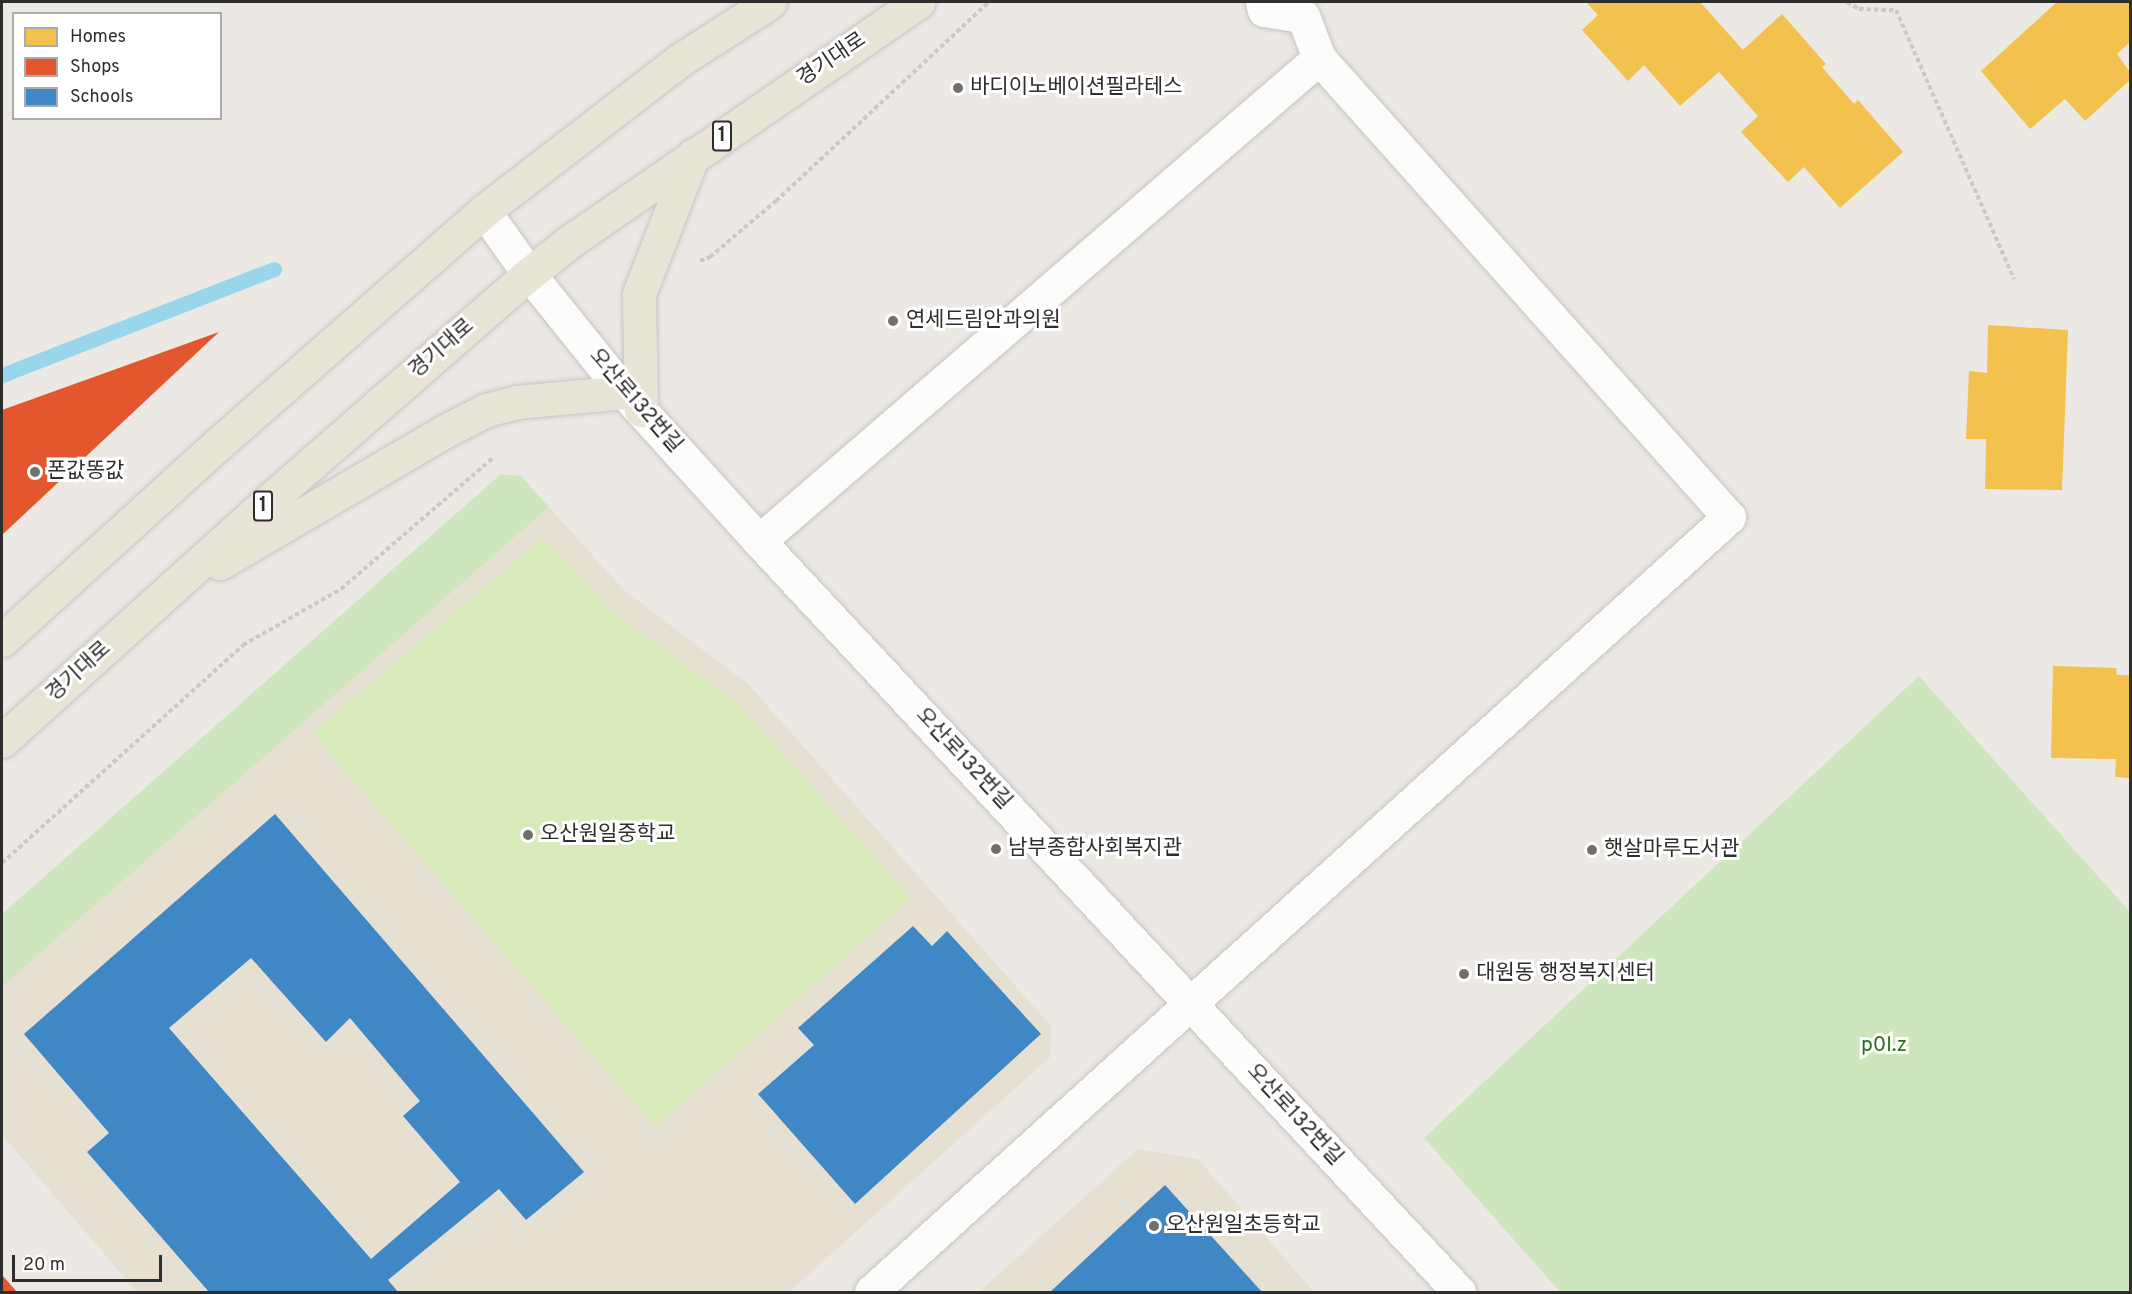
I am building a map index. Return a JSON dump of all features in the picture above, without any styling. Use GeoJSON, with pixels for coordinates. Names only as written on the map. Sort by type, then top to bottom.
{"type":"FeatureCollection","features":[{"type":"Feature","properties":{"kind":"main road"},"geometry":{"type":"LineString","coordinates":[[2,640],[225,438],[484,211],[680,60],[770,2]]}},
{"type":"Feature","properties":{"kind":"main road","name":"경기대로"},"geometry":{"type":"LineString","coordinates":[[2,741],[528,274],[569,242],[693,155],[918,2]]}},
{"type":"Feature","properties":{"kind":"main road"},"geometry":{"type":"LineString","coordinates":[[162,597],[447,430],[486,410],[517,402],[633,401],[639,294],[693,155]]}},
{"type":"Feature","properties":{"kind":"street"},"geometry":{"type":"LineString","coordinates":[[871,1293],[1729,517],[1319,58],[1303,16],[1264,10],[1262,2]]}},
{"type":"Feature","properties":{"kind":"street"},"geometry":{"type":"LineString","coordinates":[[759,541],[1319,58]]}},
{"type":"Feature","properties":{"kind":"street","name":"오산로132번길"},"geometry":{"type":"LineString","coordinates":[[484,211],[528,274],[633,401],[759,541],[1459,1293]]}},
{"type":"Feature","properties":{"kind":"path"},"geometry":{"type":"LineString","coordinates":[[642,286],[710,257],[776,201],[989,2]]}},
{"type":"Feature","properties":{"kind":"path"},"geometry":{"type":"LineString","coordinates":[[1847,2],[1859,9],[1896,10],[2014,279]]}},
{"type":"Feature","properties":{"kind":"path"},"geometry":{"type":"LineString","coordinates":[[2,863],[243,645],[340,589],[500,452]]}},
{"type":"Feature","properties":{"kind":"shaded area","name":"오산원일중학교"},"geometry":{"type":"Polygon","coordinates":[[[549,507],[624,590],[748,684],[1051,1026],[1050,1057],[789,1292],[137,1292],[2,1135],[2,987],[549,507]]]}},
{"type":"Feature","properties":{"kind":"shaded area","name":"오산원일초등학교"},"geometry":{"type":"Polygon","coordinates":[[[1138,1149],[1198,1159],[1314,1292],[979,1292],[1138,1149]]]}},
{"type":"Feature","properties":{"kind":"green space"},"geometry":{"type":"Polygon","coordinates":[[[501,474],[521,476],[549,507],[2,987],[2,914],[501,474]]]}},
{"type":"Feature","properties":{"kind":"green space"},"geometry":{"type":"Polygon","coordinates":[[[543,538],[616,615],[735,701],[911,898],[655,1127],[312,733],[543,538]]]}},
{"type":"Feature","properties":{"kind":"green space","name":"p0l.z"},"geometry":{"type":"Polygon","coordinates":[[[1919,676],[2130,912],[2130,1292],[1560,1292],[1424,1138],[1919,676]]]}},
{"type":"Feature","properties":{"kind":"building: Homes"},"geometry":{"type":"Polygon","coordinates":[[[1586,2],[1700,2],[1743,50],[1782,14],[1826,64],[1822,67],[1854,104],[1858,100],[1903,152],[1840,208],[1804,167],[1788,182],[1741,132],[1758,116],[1719,72],[1680,106],[1644,65],[1628,81],[1582,30],[1598,15],[1586,2]]]}},
{"type":"Feature","properties":{"kind":"building: Homes"},"geometry":{"type":"Polygon","coordinates":[[[2057,2],[2130,2],[2130,42],[2117,54],[2130,72],[2130,80],[2085,121],[2065,99],[2030,129],[1981,71],[2057,2]]]}},
{"type":"Feature","properties":{"kind":"building: Homes"},"geometry":{"type":"Polygon","coordinates":[[[1988,325],[2068,330],[2062,490],[1985,489],[1986,439],[1966,439],[1969,371],[1987,373],[1988,325]]]}},
{"type":"Feature","properties":{"kind":"building: Homes"},"geometry":{"type":"Polygon","coordinates":[[[2053,666],[2116,668],[2117,675],[2130,675],[2130,778],[2115,777],[2116,759],[2051,758],[2053,666]]]}},
{"type":"Feature","properties":{"kind":"building: Shops","name":"폰값똥값"},"geometry":{"type":"Polygon","coordinates":[[[219,332],[2,535],[2,410],[219,332]]]}},
{"type":"Feature","properties":{"kind":"building: Shops"},"geometry":{"type":"Polygon","coordinates":[[[2,1275],[17,1292],[2,1292],[2,1275]]]}},
{"type":"Feature","properties":{"kind":"building: Schools"},"geometry":{"type":"Polygon","coordinates":[[[275,814],[584,1172],[526,1220],[499,1189],[388,1280],[398,1292],[209,1292],[87,1152],[109,1133],[24,1034],[275,814]],[[251,958],[169,1028],[371,1259],[460,1182],[403,1116],[420,1101],[350,1018],[326,1042],[251,958]]]}},
{"type":"Feature","properties":{"kind":"building: Schools"},"geometry":{"type":"Polygon","coordinates":[[[913,926],[932,946],[947,931],[1041,1034],[855,1204],[758,1094],[814,1045],[798,1028],[913,926]]]}},
{"type":"Feature","properties":{"kind":"building: Schools"},"geometry":{"type":"Polygon","coordinates":[[[1165,1185],[1262,1292],[1050,1292],[1165,1185]]]}},
{"type":"Feature","properties":{"kind":"waterway"},"geometry":{"type":"LineString","coordinates":[[2,375],[274,269]]}},
{"type":"Feature","properties":{"kind":"place","name":"바디이노베이션필라테스"},"geometry":{"type":"Point","coordinates":[958,88]}},
{"type":"Feature","properties":{"kind":"place","name":"연세드림안과의원"},"geometry":{"type":"Point","coordinates":[893,321]}},
{"type":"Feature","properties":{"kind":"place","name":"폰값똥값"},"geometry":{"type":"Point","coordinates":[35,472]}},
{"type":"Feature","properties":{"kind":"place","name":"오산원일중학교"},"geometry":{"type":"Point","coordinates":[528,835]}},
{"type":"Feature","properties":{"kind":"place","name":"남부종합사회복지관"},"geometry":{"type":"Point","coordinates":[996,849]}},
{"type":"Feature","properties":{"kind":"place","name":"햇살마루도서관"},"geometry":{"type":"Point","coordinates":[1592,850]}},
{"type":"Feature","properties":{"kind":"place","name":"대원동 행정복지센터"},"geometry":{"type":"Point","coordinates":[1464,974]}},
{"type":"Feature","properties":{"kind":"place","name":"오산원일초등학교"},"geometry":{"type":"Point","coordinates":[1154,1226]}}]}
